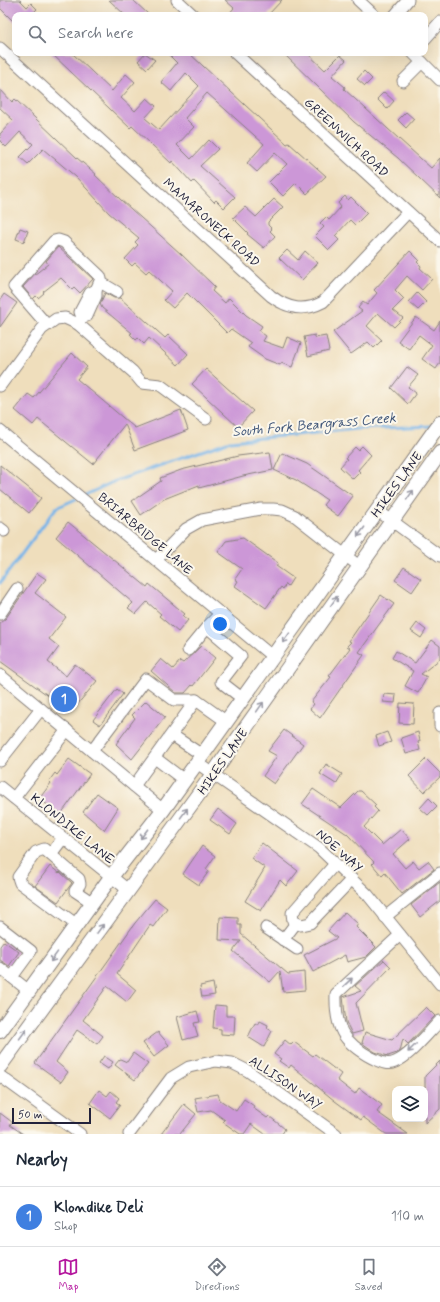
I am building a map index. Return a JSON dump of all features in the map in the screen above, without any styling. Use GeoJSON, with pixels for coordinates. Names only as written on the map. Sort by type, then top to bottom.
{"type":"FeatureCollection","features":[{"type":"Feature","properties":{"kind":"main road","name":"HIKES LANE"},"geometry":{"type":"LineString","coordinates":[[0,1031],[111,877],[163,810],[227,722],[344,555],[437,427]]}},
{"type":"Feature","properties":{"kind":"main road","name":"HIKES LANE"},"geometry":{"type":"LineString","coordinates":[[0,1066],[213,774],[440,453]]}},
{"type":"Feature","properties":{"kind":"street"},"geometry":{"type":"LineString","coordinates":[[177,0],[190,12]]}},
{"type":"Feature","properties":{"kind":"street"},"geometry":{"type":"LineString","coordinates":[[358,0],[371,12]]}},
{"type":"Feature","properties":{"kind":"street"},"geometry":{"type":"LineString","coordinates":[[398,12],[408,0]]}},
{"type":"Feature","properties":{"kind":"street"},"geometry":{"type":"LineString","coordinates":[[428,35],[440,22]]}},
{"type":"Feature","properties":{"kind":"street","name":"MAMARONECK ROAD"},"geometry":{"type":"LineString","coordinates":[[0,48],[271,296],[288,307],[304,309],[323,302],[408,212]]}},
{"type":"Feature","properties":{"kind":"street","name":"GREENWICH ROAD"},"geometry":{"type":"LineString","coordinates":[[238,56],[440,241]]}},
{"type":"Feature","properties":{"kind":"street"},"geometry":{"type":"LineString","coordinates":[[416,56],[440,80]]}},
{"type":"Feature","properties":{"kind":"street"},"geometry":{"type":"LineString","coordinates":[[403,81],[422,62]]}},
{"type":"Feature","properties":{"kind":"street"},"geometry":{"type":"LineString","coordinates":[[0,386],[46,325],[56,319],[64,318],[80,320],[87,316],[96,296],[100,276],[64,242],[58,240],[54,241],[14,287],[46,325]]}},
{"type":"Feature","properties":{"kind":"street"},"geometry":{"type":"LineString","coordinates":[[98,286],[117,292]]}},
{"type":"Feature","properties":{"kind":"street"},"geometry":{"type":"LineString","coordinates":[[80,320],[133,372],[142,383],[160,385],[206,419]]}},
{"type":"Feature","properties":{"kind":"street","name":"BRIARBRIDGE LANE"},"geometry":{"type":"LineString","coordinates":[[0,431],[273,657]]}},
{"type":"Feature","properties":{"kind":"street"},"geometry":{"type":"LineString","coordinates":[[156,560],[179,536],[194,524],[213,518],[273,508],[291,514],[359,566]]}},
{"type":"Feature","properties":{"kind":"street"},"geometry":{"type":"LineString","coordinates":[[378,510],[440,556]]}},
{"type":"Feature","properties":{"kind":"street"},"geometry":{"type":"LineString","coordinates":[[0,614],[17,589]]}},
{"type":"Feature","properties":{"kind":"street"},"geometry":{"type":"LineString","coordinates":[[188,650],[221,613]]}},
{"type":"Feature","properties":{"kind":"street"},"geometry":{"type":"LineString","coordinates":[[207,628],[241,656],[222,682],[243,699]]}},
{"type":"Feature","properties":{"kind":"street"},"geometry":{"type":"LineString","coordinates":[[0,675],[163,810]]}},
{"type":"Feature","properties":{"kind":"street"},"geometry":{"type":"LineString","coordinates":[[92,751],[146,679],[174,700],[196,700],[227,722]]}},
{"type":"Feature","properties":{"kind":"street"},"geometry":{"type":"LineString","coordinates":[[134,786],[196,700]]}},
{"type":"Feature","properties":{"kind":"street"},"geometry":{"type":"LineString","coordinates":[[0,761],[41,708]]}},
{"type":"Feature","properties":{"kind":"street"},"geometry":{"type":"LineString","coordinates":[[440,713],[440,726]]}},
{"type":"Feature","properties":{"kind":"street"},"geometry":{"type":"LineString","coordinates":[[14,798],[67,730]]}},
{"type":"Feature","properties":{"kind":"street","name":"NOE WAY"},"geometry":{"type":"LineString","coordinates":[[172,734],[213,774],[319,848],[368,895],[440,984]]}},
{"type":"Feature","properties":{"kind":"street"},"geometry":{"type":"LineString","coordinates":[[155,758],[184,780]]}},
{"type":"Feature","properties":{"kind":"street","name":"KLONDIKE LANE"},"geometry":{"type":"LineString","coordinates":[[0,787],[128,890]]}},
{"type":"Feature","properties":{"kind":"street"},"geometry":{"type":"LineString","coordinates":[[51,854],[63,838]]}},
{"type":"Feature","properties":{"kind":"street"},"geometry":{"type":"LineString","coordinates":[[77,925],[20,883],[18,877],[36,852],[44,849],[79,879],[80,884],[76,891],[93,903]]}},
{"type":"Feature","properties":{"kind":"street"},"geometry":{"type":"LineString","coordinates":[[336,864],[292,913],[293,921],[301,925],[310,923],[352,879]]}},
{"type":"Feature","properties":{"kind":"street"},"geometry":{"type":"LineString","coordinates":[[385,917],[440,874]]}},
{"type":"Feature","properties":{"kind":"street"},"geometry":{"type":"LineString","coordinates":[[283,940],[296,923]]}},
{"type":"Feature","properties":{"kind":"street"},"geometry":{"type":"LineString","coordinates":[[0,927],[31,951],[12,977]]}},
{"type":"Feature","properties":{"kind":"street"},"geometry":{"type":"LineString","coordinates":[[266,928],[297,950]]}},
{"type":"Feature","properties":{"kind":"street"},"geometry":{"type":"LineString","coordinates":[[400,935],[336,994],[335,1010],[343,1036],[358,1050],[382,1063],[393,1063],[402,1059],[440,1021]]}},
{"type":"Feature","properties":{"kind":"street"},"geometry":{"type":"LineString","coordinates":[[0,968],[29,991]]}},
{"type":"Feature","properties":{"kind":"street","name":"ALLISON WAY"},"geometry":{"type":"LineString","coordinates":[[129,1134],[171,1078],[189,1067],[216,1061],[232,1063],[248,1071],[336,1134]]}},
{"type":"Feature","properties":{"kind":"street"},"geometry":{"type":"LineString","coordinates":[[0,1076],[80,1134]]}},
{"type":"Feature","properties":{"kind":"building"},"geometry":{"type":"Polygon","coordinates":[[[0,0],[20,0],[27,7],[31,3],[37,9],[34,12],[12,12],[12,20],[0,8],[0,0]]]}},
{"type":"Feature","properties":{"kind":"building"},"geometry":{"type":"Polygon","coordinates":[[[109,0],[133,0],[146,12],[122,12],[109,0]]]}},
{"type":"Feature","properties":{"kind":"building"},"geometry":{"type":"Polygon","coordinates":[[[225,0],[282,0],[271,12],[231,12],[234,8],[225,0]]]}},
{"type":"Feature","properties":{"kind":"building"},"geometry":{"type":"Polygon","coordinates":[[[54,56],[75,56],[112,91],[126,74],[135,82],[121,98],[135,111],[147,98],[156,106],[145,118],[159,130],[199,86],[186,73],[171,91],[161,82],[177,63],[170,56],[192,56],[287,144],[289,143],[326,176],[307,194],[296,183],[283,196],[269,182],[287,164],[275,153],[257,172],[247,163],[264,144],[207,93],[185,118],[194,127],[177,145],[191,159],[209,140],[218,149],[200,166],[235,197],[224,208],[216,200],[214,202],[194,181],[192,183],[172,161],[171,163],[132,126],[130,128],[54,56]]]}},
{"type":"Feature","properties":{"kind":"building"},"geometry":{"type":"Polygon","coordinates":[[[142,56],[149,56],[155,60],[147,69],[138,61],[142,56]]]}},
{"type":"Feature","properties":{"kind":"building"},"geometry":{"type":"Polygon","coordinates":[[[286,56],[310,56],[325,70],[339,56],[346,60],[332,76],[345,87],[344,89],[431,168],[440,158],[440,198],[398,158],[354,122],[286,56]]]}},
{"type":"Feature","properties":{"kind":"building"},"geometry":{"type":"Polygon","coordinates":[[[364,71],[372,79],[365,86],[357,79],[364,71]]]}},
{"type":"Feature","properties":{"kind":"building"},"geometry":{"type":"Polygon","coordinates":[[[0,89],[12,102],[15,99],[96,174],[95,175],[121,200],[181,254],[215,287],[212,291],[225,303],[229,298],[246,315],[262,326],[259,331],[266,336],[263,341],[283,348],[287,337],[301,343],[292,367],[281,363],[280,365],[265,359],[248,347],[251,343],[231,329],[227,333],[187,293],[173,308],[164,300],[172,291],[149,270],[146,273],[135,263],[132,266],[125,259],[138,245],[135,242],[139,238],[109,213],[76,177],[43,149],[28,164],[20,157],[33,144],[20,132],[6,147],[0,141],[0,134],[13,120],[0,108],[0,89]]]}},
{"type":"Feature","properties":{"kind":"building"},"geometry":{"type":"Polygon","coordinates":[[[384,92],[394,101],[387,109],[377,99],[384,92]]]}},
{"type":"Feature","properties":{"kind":"building"},"geometry":{"type":"Polygon","coordinates":[[[406,112],[414,119],[406,128],[398,120],[406,112]]]}},
{"type":"Feature","properties":{"kind":"building"},"geometry":{"type":"Polygon","coordinates":[[[345,196],[348,200],[351,197],[367,213],[355,225],[350,220],[335,236],[339,240],[329,250],[315,236],[324,227],[320,223],[326,217],[329,220],[341,207],[338,203],[345,196]]]}},
{"type":"Feature","properties":{"kind":"building"},"geometry":{"type":"Polygon","coordinates":[[[274,199],[283,207],[268,222],[268,225],[272,229],[270,231],[275,236],[264,248],[247,234],[248,233],[233,218],[245,207],[256,217],[274,199]]]}},
{"type":"Feature","properties":{"kind":"building"},"geometry":{"type":"Polygon","coordinates":[[[20,228],[28,231],[24,242],[16,239],[20,228]]]}},
{"type":"Feature","properties":{"kind":"building"},"geometry":{"type":"Polygon","coordinates":[[[58,247],[93,279],[80,293],[74,287],[72,289],[61,278],[43,292],[44,293],[38,298],[36,296],[33,299],[23,287],[34,275],[48,264],[46,261],[58,247]]]}},
{"type":"Feature","properties":{"kind":"building"},"geometry":{"type":"Polygon","coordinates":[[[287,250],[298,260],[305,251],[318,263],[302,280],[279,258],[287,250]]]}},
{"type":"Feature","properties":{"kind":"building"},"geometry":{"type":"Polygon","coordinates":[[[410,251],[419,260],[417,262],[421,266],[420,268],[432,279],[422,290],[407,276],[395,290],[404,299],[393,310],[403,318],[394,327],[378,313],[367,326],[382,340],[374,348],[368,342],[351,354],[333,332],[362,311],[358,308],[363,302],[367,305],[377,293],[374,290],[410,251]]]}},
{"type":"Feature","properties":{"kind":"building"},"geometry":{"type":"Polygon","coordinates":[[[105,293],[114,298],[120,298],[165,338],[168,335],[188,354],[178,365],[149,338],[144,344],[138,338],[136,340],[130,334],[132,333],[102,308],[100,304],[105,293]]]}},
{"type":"Feature","properties":{"kind":"building"},"geometry":{"type":"Polygon","coordinates":[[[417,293],[426,302],[418,310],[409,302],[417,293]]]}},
{"type":"Feature","properties":{"kind":"building"},"geometry":{"type":"Polygon","coordinates":[[[4,294],[17,303],[0,327],[0,300],[4,294]]]}},
{"type":"Feature","properties":{"kind":"building"},"geometry":{"type":"Polygon","coordinates":[[[416,317],[434,330],[440,321],[440,363],[436,369],[422,359],[432,345],[419,335],[409,349],[398,341],[416,317]]]}},
{"type":"Feature","properties":{"kind":"building"},"geometry":{"type":"Polygon","coordinates":[[[315,335],[315,338],[326,336],[329,351],[308,356],[304,337],[315,335]]]}},
{"type":"Feature","properties":{"kind":"building"},"geometry":{"type":"Polygon","coordinates":[[[72,353],[87,367],[77,379],[135,428],[181,410],[188,430],[135,450],[125,424],[93,464],[38,419],[33,425],[15,410],[28,394],[34,398],[72,353]]]}},
{"type":"Feature","properties":{"kind":"building"},"geometry":{"type":"Polygon","coordinates":[[[407,367],[418,375],[408,387],[416,393],[408,404],[391,388],[407,367]]]}},
{"type":"Feature","properties":{"kind":"building"},"geometry":{"type":"Polygon","coordinates":[[[206,369],[253,411],[238,427],[192,384],[206,369]]]}},
{"type":"Feature","properties":{"kind":"building"},"geometry":{"type":"Polygon","coordinates":[[[362,446],[371,455],[358,470],[360,472],[353,479],[340,467],[347,459],[345,458],[355,447],[358,450],[362,446]]]}},
{"type":"Feature","properties":{"kind":"building"},"geometry":{"type":"Polygon","coordinates":[[[270,452],[273,470],[243,476],[199,488],[199,485],[164,499],[141,515],[132,501],[161,481],[160,478],[181,470],[238,456],[270,452]]]}},
{"type":"Feature","properties":{"kind":"building"},"geometry":{"type":"Polygon","coordinates":[[[282,453],[307,464],[353,496],[338,516],[323,505],[327,500],[296,480],[274,470],[282,453]]]}},
{"type":"Feature","properties":{"kind":"building"},"geometry":{"type":"Polygon","coordinates":[[[0,465],[41,498],[29,513],[0,489],[0,465]]]}},
{"type":"Feature","properties":{"kind":"building"},"geometry":{"type":"Polygon","coordinates":[[[68,522],[147,587],[149,584],[185,614],[183,616],[188,620],[178,632],[159,616],[161,614],[147,602],[136,614],[128,608],[133,603],[56,537],[68,522]]]}},
{"type":"Feature","properties":{"kind":"building"},"geometry":{"type":"Polygon","coordinates":[[[243,538],[278,563],[276,566],[293,578],[288,586],[286,584],[283,589],[281,587],[266,608],[235,586],[238,581],[235,579],[242,569],[218,552],[226,541],[243,538]]]}},
{"type":"Feature","properties":{"kind":"building"},"geometry":{"type":"Polygon","coordinates":[[[404,567],[421,579],[412,592],[395,580],[404,567]]]}},
{"type":"Feature","properties":{"kind":"building"},"geometry":{"type":"Polygon","coordinates":[[[37,573],[46,579],[35,593],[66,617],[49,639],[59,647],[48,662],[66,676],[75,664],[97,681],[71,712],[0,661],[0,623],[6,618],[37,573]]]}},
{"type":"Feature","properties":{"kind":"building"},"geometry":{"type":"Polygon","coordinates":[[[381,595],[394,604],[359,652],[364,655],[320,718],[310,709],[314,704],[311,702],[331,677],[329,676],[350,648],[347,646],[351,642],[349,641],[381,595]]]}},
{"type":"Feature","properties":{"kind":"building"},"geometry":{"type":"Polygon","coordinates":[[[417,623],[426,630],[421,638],[411,631],[417,623]]]}},
{"type":"Feature","properties":{"kind":"building"},"geometry":{"type":"Polygon","coordinates":[[[432,640],[440,646],[440,659],[421,674],[427,677],[418,693],[405,686],[413,671],[392,658],[396,651],[415,663],[432,640]]]}},
{"type":"Feature","properties":{"kind":"building"},"geometry":{"type":"Polygon","coordinates":[[[201,646],[215,658],[193,686],[192,685],[185,693],[176,693],[151,671],[161,659],[173,669],[180,661],[183,663],[201,646]]]}},
{"type":"Feature","properties":{"kind":"building"},"geometry":{"type":"Polygon","coordinates":[[[117,689],[123,694],[100,725],[93,720],[117,689]]]}},
{"type":"Feature","properties":{"kind":"building"},"geometry":{"type":"Polygon","coordinates":[[[384,694],[396,695],[395,703],[383,702],[384,694]]]}},
{"type":"Feature","properties":{"kind":"building"},"geometry":{"type":"Polygon","coordinates":[[[146,701],[165,717],[132,759],[116,744],[135,718],[132,715],[146,701]]]}},
{"type":"Feature","properties":{"kind":"building"},"geometry":{"type":"Polygon","coordinates":[[[400,703],[414,704],[413,724],[399,723],[400,703]]]}},
{"type":"Feature","properties":{"kind":"building"},"geometry":{"type":"Polygon","coordinates":[[[284,730],[303,744],[274,784],[263,776],[277,756],[268,751],[284,730]]]}},
{"type":"Feature","properties":{"kind":"building"},"geometry":{"type":"Polygon","coordinates":[[[387,732],[391,742],[379,746],[376,736],[387,732]]]}},
{"type":"Feature","properties":{"kind":"building"},"geometry":{"type":"Polygon","coordinates":[[[418,732],[420,750],[406,754],[401,738],[418,732]]]}},
{"type":"Feature","properties":{"kind":"building"},"geometry":{"type":"Polygon","coordinates":[[[69,759],[90,774],[61,814],[39,799],[51,783],[49,781],[55,773],[57,775],[69,759]]]}},
{"type":"Feature","properties":{"kind":"building"},"geometry":{"type":"Polygon","coordinates":[[[426,759],[440,773],[440,777],[424,792],[409,776],[426,759]]]}},
{"type":"Feature","properties":{"kind":"building"},"geometry":{"type":"Polygon","coordinates":[[[326,764],[342,774],[336,784],[320,774],[326,764]]]}},
{"type":"Feature","properties":{"kind":"building"},"geometry":{"type":"Polygon","coordinates":[[[313,789],[341,808],[358,791],[361,791],[376,805],[374,807],[378,811],[364,827],[382,845],[401,829],[410,839],[393,854],[405,868],[413,861],[419,868],[428,861],[434,869],[402,894],[385,873],[382,876],[372,864],[374,862],[347,834],[302,804],[313,789]]]}},
{"type":"Feature","properties":{"kind":"building"},"geometry":{"type":"Polygon","coordinates":[[[97,793],[118,808],[104,830],[83,812],[97,793]]]}},
{"type":"Feature","properties":{"kind":"building"},"geometry":{"type":"Polygon","coordinates":[[[429,798],[437,806],[428,815],[420,808],[429,798]]]}},
{"type":"Feature","properties":{"kind":"building"},"geometry":{"type":"Polygon","coordinates":[[[218,809],[237,824],[230,834],[210,820],[218,809]]]}},
{"type":"Feature","properties":{"kind":"building"},"geometry":{"type":"Polygon","coordinates":[[[262,843],[298,871],[286,886],[280,880],[261,911],[245,901],[265,868],[251,858],[262,843]]]}},
{"type":"Feature","properties":{"kind":"building"},"geometry":{"type":"Polygon","coordinates":[[[202,846],[215,856],[206,869],[209,871],[199,885],[183,874],[202,846]]]}},
{"type":"Feature","properties":{"kind":"building"},"geometry":{"type":"Polygon","coordinates":[[[50,866],[59,873],[60,872],[72,883],[58,902],[35,886],[50,866]]]}},
{"type":"Feature","properties":{"kind":"building"},"geometry":{"type":"Polygon","coordinates":[[[440,882],[440,901],[420,917],[411,905],[440,882]]]}},
{"type":"Feature","properties":{"kind":"building"},"geometry":{"type":"Polygon","coordinates":[[[155,899],[167,908],[153,927],[150,925],[117,974],[136,990],[127,1002],[107,986],[83,1020],[103,1036],[97,1044],[77,1030],[56,1062],[68,1072],[61,1082],[35,1063],[135,923],[155,899]]]}},
{"type":"Feature","properties":{"kind":"building"},"geometry":{"type":"Polygon","coordinates":[[[345,912],[358,924],[356,927],[376,947],[366,957],[347,962],[345,955],[313,972],[304,955],[337,938],[328,931],[345,912]]]}},
{"type":"Feature","properties":{"kind":"building"},"geometry":{"type":"Polygon","coordinates":[[[220,917],[238,918],[238,925],[241,925],[241,934],[288,974],[304,972],[305,990],[283,992],[280,971],[270,982],[233,951],[241,941],[219,940],[220,917]]]}},
{"type":"Feature","properties":{"kind":"building"},"geometry":{"type":"Polygon","coordinates":[[[4,941],[19,952],[9,966],[0,960],[0,946],[4,941]]]}},
{"type":"Feature","properties":{"kind":"building"},"geometry":{"type":"Polygon","coordinates":[[[384,960],[391,967],[356,1003],[363,1031],[352,1034],[346,1022],[343,997],[361,991],[355,986],[384,960]]]}},
{"type":"Feature","properties":{"kind":"building"},"geometry":{"type":"Polygon","coordinates":[[[213,983],[215,995],[202,997],[200,986],[213,983]]]}},
{"type":"Feature","properties":{"kind":"building"},"geometry":{"type":"Polygon","coordinates":[[[215,1005],[226,1006],[226,1016],[235,1016],[234,1035],[221,1034],[221,1029],[213,1028],[215,1005]]]}},
{"type":"Feature","properties":{"kind":"building"},"geometry":{"type":"Polygon","coordinates":[[[426,1007],[435,1016],[408,1044],[403,1039],[400,1051],[397,1053],[388,1056],[375,1052],[362,1043],[365,1032],[392,1040],[426,1007]]]}},
{"type":"Feature","properties":{"kind":"building"},"geometry":{"type":"Polygon","coordinates":[[[197,1011],[200,1022],[194,1023],[198,1036],[183,1040],[177,1017],[197,1011]]]}},
{"type":"Feature","properties":{"kind":"building"},"geometry":{"type":"Polygon","coordinates":[[[260,1021],[268,1025],[267,1028],[272,1031],[264,1047],[248,1037],[255,1023],[258,1025],[260,1021]]]}},
{"type":"Feature","properties":{"kind":"building"},"geometry":{"type":"Polygon","coordinates":[[[158,1032],[169,1045],[154,1057],[143,1043],[158,1032]]]}},
{"type":"Feature","properties":{"kind":"building"},"geometry":{"type":"Polygon","coordinates":[[[285,1040],[291,1045],[294,1042],[313,1056],[315,1054],[341,1074],[337,1080],[355,1094],[359,1088],[382,1105],[377,1112],[408,1134],[386,1134],[363,1117],[361,1120],[291,1065],[289,1068],[279,1061],[281,1059],[274,1054],[285,1040]]]}},
{"type":"Feature","properties":{"kind":"building"},"geometry":{"type":"Polygon","coordinates":[[[133,1053],[148,1064],[135,1080],[115,1065],[120,1059],[127,1062],[133,1053]]]}},
{"type":"Feature","properties":{"kind":"building"},"geometry":{"type":"Polygon","coordinates":[[[104,1056],[113,1062],[108,1069],[99,1063],[104,1056]]]}},
{"type":"Feature","properties":{"kind":"building"},"geometry":{"type":"Polygon","coordinates":[[[440,1061],[440,1109],[428,1120],[428,1086],[425,1086],[425,1076],[440,1061]]]}},
{"type":"Feature","properties":{"kind":"building"},"geometry":{"type":"Polygon","coordinates":[[[99,1090],[107,1096],[111,1091],[119,1098],[116,1102],[120,1105],[110,1118],[90,1103],[99,1090]]]}},
{"type":"Feature","properties":{"kind":"building"},"geometry":{"type":"Polygon","coordinates":[[[218,1094],[220,1100],[236,1111],[244,1099],[254,1106],[253,1108],[267,1118],[269,1116],[285,1129],[282,1134],[265,1134],[251,1124],[244,1134],[240,1134],[223,1122],[225,1120],[211,1110],[198,1112],[195,1098],[218,1094]]]}},
{"type":"Feature","properties":{"kind":"building"},"geometry":{"type":"Polygon","coordinates":[[[184,1104],[196,1114],[180,1134],[161,1134],[184,1104]]]}},
{"type":"Feature","properties":{"kind":"building"},"geometry":{"type":"Polygon","coordinates":[[[0,1113],[12,1122],[10,1125],[23,1134],[0,1134],[0,1113]]]}},
{"type":"Feature","properties":{"kind":"waterway","name":"South Fork Beargrass Creek"},"geometry":{"type":"LineString","coordinates":[[83,496],[113,482],[230,441],[358,429],[433,426]]}},
{"type":"Feature","properties":{"kind":"waterway","name":"South Fork Beargrass Creek"},"geometry":{"type":"LineString","coordinates":[[0,583],[56,508],[76,499]]}},
{"type":"Feature","properties":{"kind":"place","name":"Klondike Deli"},"geometry":{"type":"Point","coordinates":[64,699]}}]}
